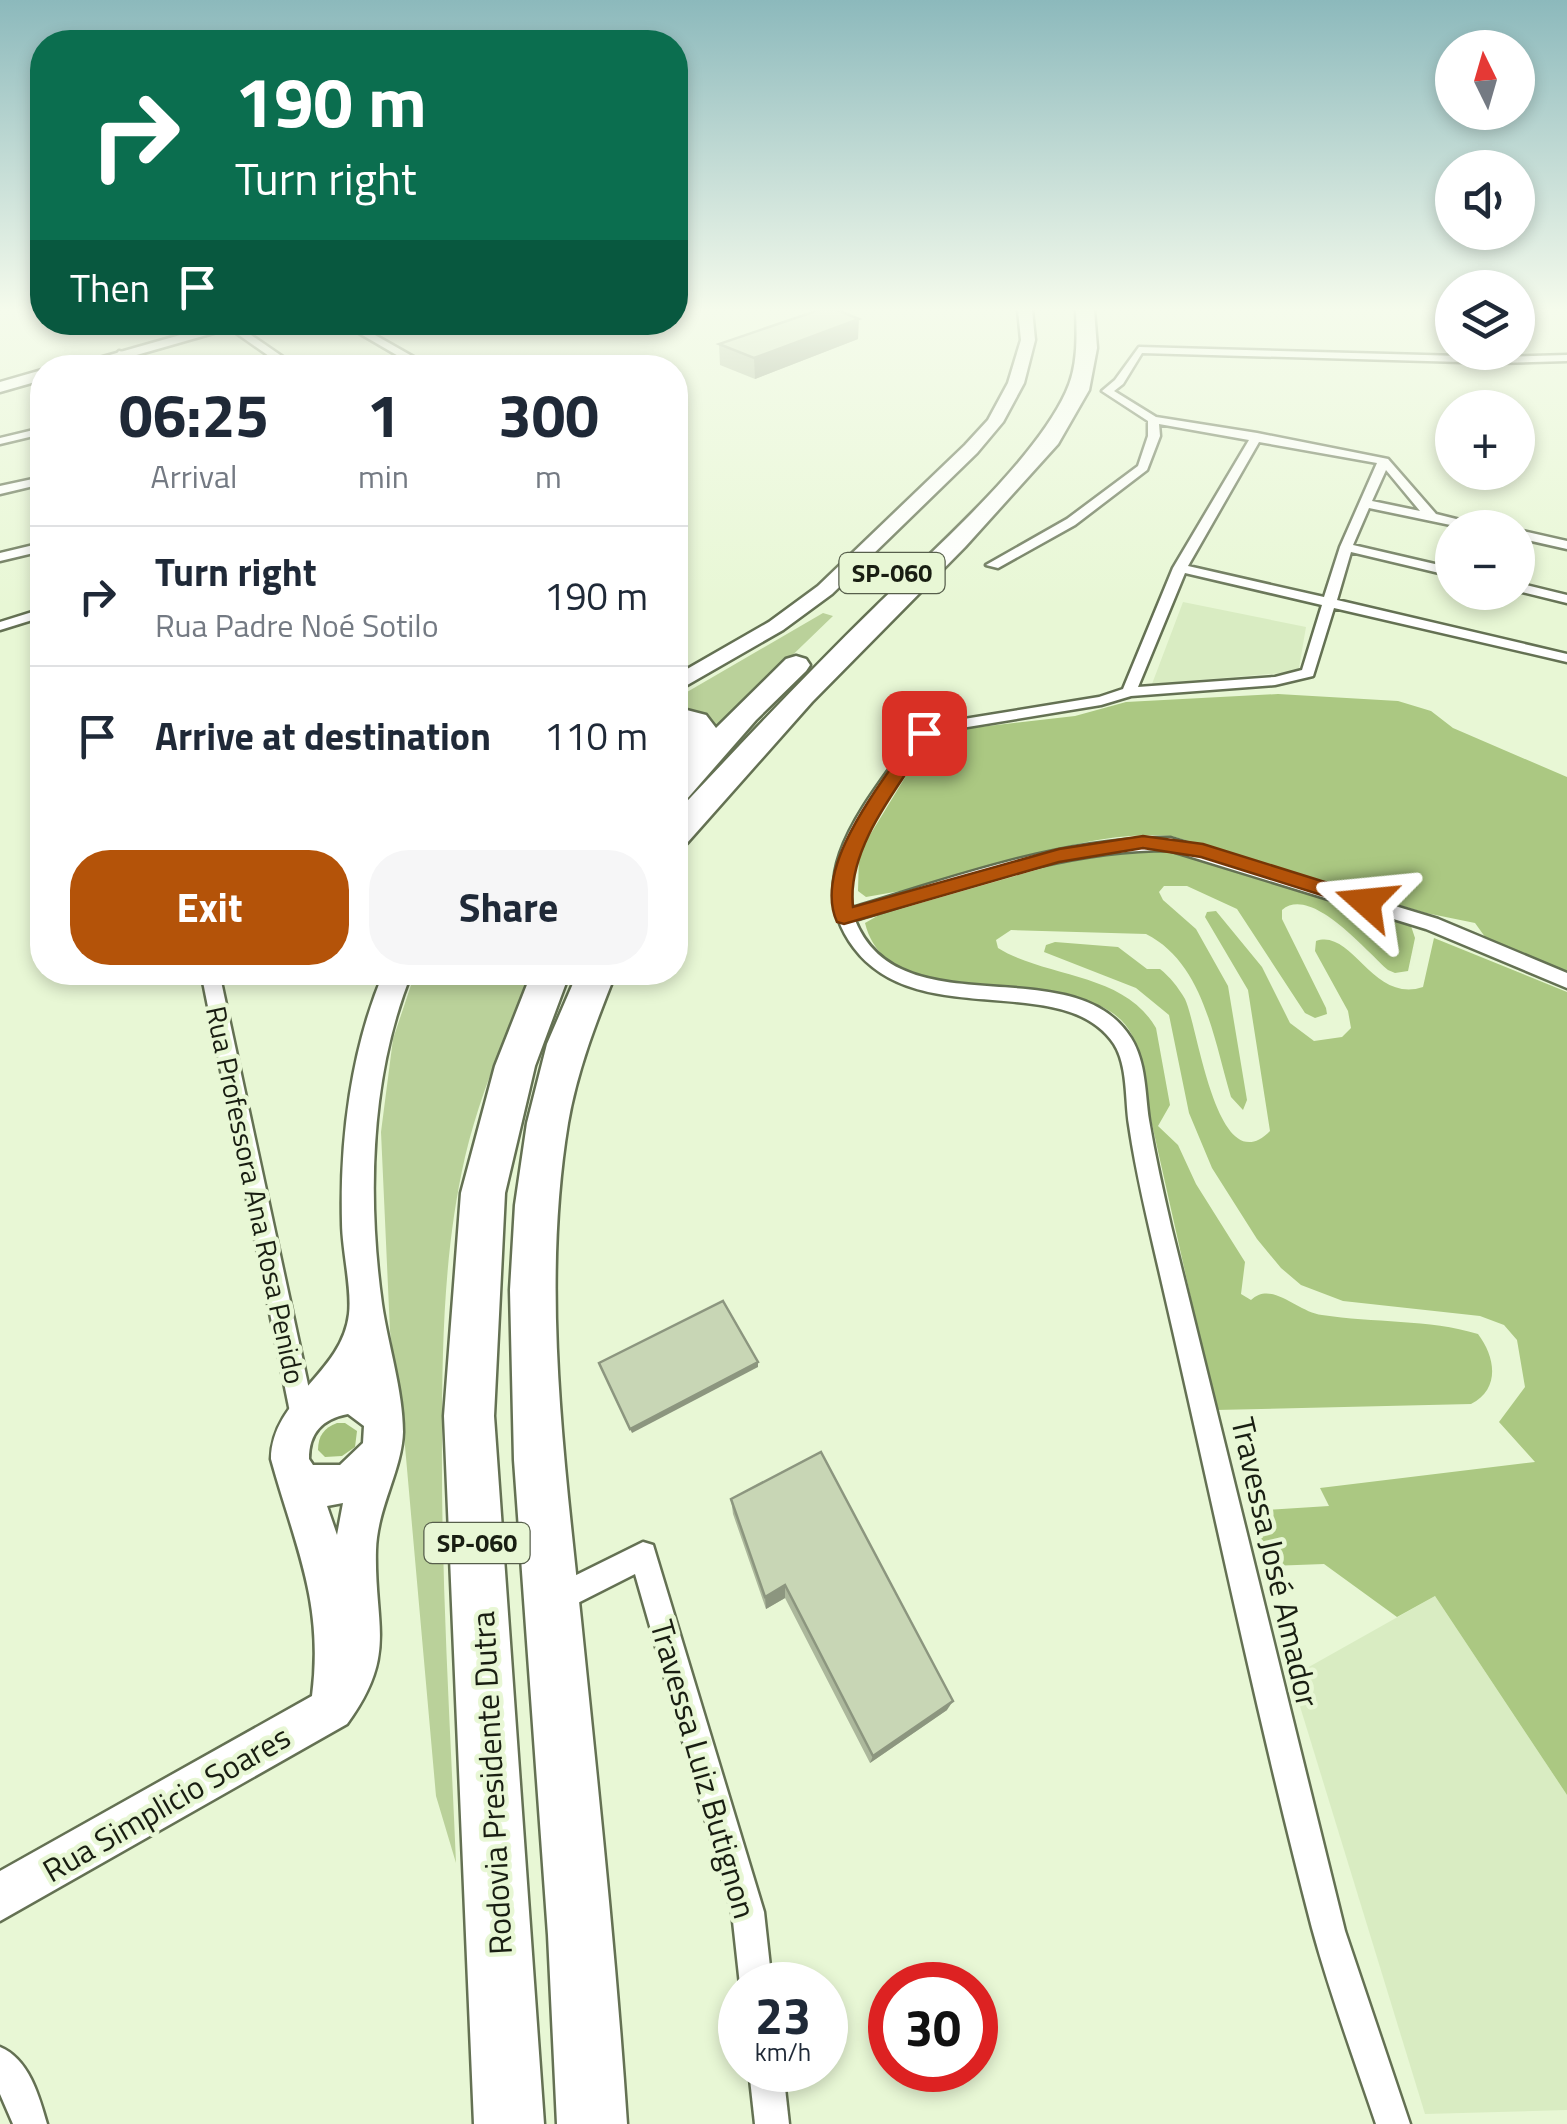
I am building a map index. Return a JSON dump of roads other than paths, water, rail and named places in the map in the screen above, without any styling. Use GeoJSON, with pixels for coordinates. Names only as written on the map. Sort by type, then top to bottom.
{"type":"FeatureCollection","features":[{"type":"Feature","properties":{"kind":"highway","name":"SP-060"},"geometry":{"type":"LineString","coordinates":[[688,778],[745,714],[972,497],[1045,420],[1050,409]]}},
{"type":"Feature","properties":{"kind":"highway","name":"SP-060"},"geometry":{"type":"LineString","coordinates":[[688,821],[800,696],[956,542],[1050,440],[1067,409]]}},
{"type":"Feature","properties":{"kind":"highway"},"geometry":{"type":"LineString","coordinates":[[1050,440],[1085,409]]}},
{"type":"Feature","properties":{"kind":"highway"},"geometry":{"type":"LineString","coordinates":[[688,719],[695,721],[704,740],[700,752],[688,764]]}},
{"type":"Feature","properties":{"kind":"highway","name":"Rodovia Presidente Dutra"},"geometry":{"type":"LineString","coordinates":[[510,2124],[469,1416],[483,1192],[515,1066],[546,985]]}},
{"type":"Feature","properties":{"kind":"highway","name":"SP-060"},"geometry":{"type":"LineString","coordinates":[[590,985],[550,1102],[540,1163],[534,1314],[539,1478],[588,2029],[592,2124]]}},
{"type":"Feature","properties":{"kind":"street"},"geometry":{"type":"LineString","coordinates":[[688,677],[776,626],[825,590],[980,439],[1002,409]]}},
{"type":"Feature","properties":{"kind":"street"},"geometry":{"type":"LineString","coordinates":[[1136,409],[1153,420],[1384,461],[1430,516]]}},
{"type":"Feature","properties":{"kind":"street"},"geometry":{"type":"LineString","coordinates":[[993,565],[1071,522],[1143,468],[1154,436],[1153,420]]}},
{"type":"Feature","properties":{"kind":"street"},"geometry":{"type":"LineString","coordinates":[[0,442],[30,433]]}},
{"type":"Feature","properties":{"kind":"street"},"geometry":{"type":"LineString","coordinates":[[1129,692],[1180,568],[1257,436]]}},
{"type":"Feature","properties":{"kind":"street"},"geometry":{"type":"LineString","coordinates":[[1384,461],[1346,547],[1308,673],[1275,681],[1129,692],[1101,701],[950,723],[924,733],[848,854],[841,889],[844,917],[1090,848],[1143,842],[1170,844],[1432,924],[1567,981]]}},
{"type":"Feature","properties":{"kind":"street"},"geometry":{"type":"LineString","coordinates":[[0,490],[30,484]]}},
{"type":"Feature","properties":{"kind":"street"},"geometry":{"type":"LineString","coordinates":[[1367,504],[1435,517]]}},
{"type":"Feature","properties":{"kind":"street"},"geometry":{"type":"LineString","coordinates":[[1535,538],[1567,545]]}},
{"type":"Feature","properties":{"kind":"street"},"geometry":{"type":"LineString","coordinates":[[1346,547],[1435,568]]}},
{"type":"Feature","properties":{"kind":"street"},"geometry":{"type":"LineString","coordinates":[[0,558],[30,550]]}},
{"type":"Feature","properties":{"kind":"street"},"geometry":{"type":"LineString","coordinates":[[1180,568],[1567,658]]}},
{"type":"Feature","properties":{"kind":"street"},"geometry":{"type":"LineString","coordinates":[[1535,591],[1567,599]]}},
{"type":"Feature","properties":{"kind":"street"},"geometry":{"type":"LineString","coordinates":[[0,626],[30,617]]}},
{"type":"Feature","properties":{"kind":"street","name":"Travessa José Amador"},"geometry":{"type":"LineString","coordinates":[[844,917],[863,950],[892,974],[909,982],[1070,1005],[1101,1018],[1116,1030],[1131,1065],[1156,1208],[1301,1817],[1330,1931],[1392,2124]]}},
{"type":"Feature","properties":{"kind":"street","name":"Rua Professora Ana Rosa Penido"},"geometry":{"type":"LineString","coordinates":[[213,985],[308,1413]]}},
{"type":"Feature","properties":{"kind":"street"},"geometry":{"type":"LineString","coordinates":[[332,1710],[347,1692],[357,1668],[364,1621],[356,1529],[383,1436],[364,1315],[355,1218],[356,1154],[372,1044],[393,985]]}},
{"type":"Feature","properties":{"kind":"street"},"geometry":{"type":"LineString","coordinates":[[308,1413],[339,1382],[353,1360],[364,1315]]}},
{"type":"Feature","properties":{"kind":"street","name":"Rua Professora Ana Rosa Penido"},"geometry":{"type":"LineString","coordinates":[[293,1470],[289,1454],[292,1434],[308,1413],[330,1399],[365,1399],[378,1409],[383,1436]]}},
{"type":"Feature","properties":{"kind":"street"},"geometry":{"type":"LineString","coordinates":[[293,1470],[302,1481],[315,1486],[346,1484],[374,1462],[383,1436]]}},
{"type":"Feature","properties":{"kind":"street"},"geometry":{"type":"LineString","coordinates":[[293,1470],[312,1514],[332,1606],[338,1673],[332,1710]]}},
{"type":"Feature","properties":{"kind":"street","name":"Travessa Luiz Butignon"},"geometry":{"type":"LineString","coordinates":[[552,1602],[642,1555],[748,1912],[753,1962]]}},
{"type":"Feature","properties":{"kind":"street","name":"Rua Simplicio Soares"},"geometry":{"type":"LineString","coordinates":[[0,1897],[332,1710]]}},
{"type":"Feature","properties":{"kind":"street"},"geometry":{"type":"LineString","coordinates":[[0,2064],[21,2094],[30,2124]]}},
{"type":"Feature","properties":{"kind":"street"},"geometry":{"type":"LineString","coordinates":[[768,2092],[772,2124]]}}]}
